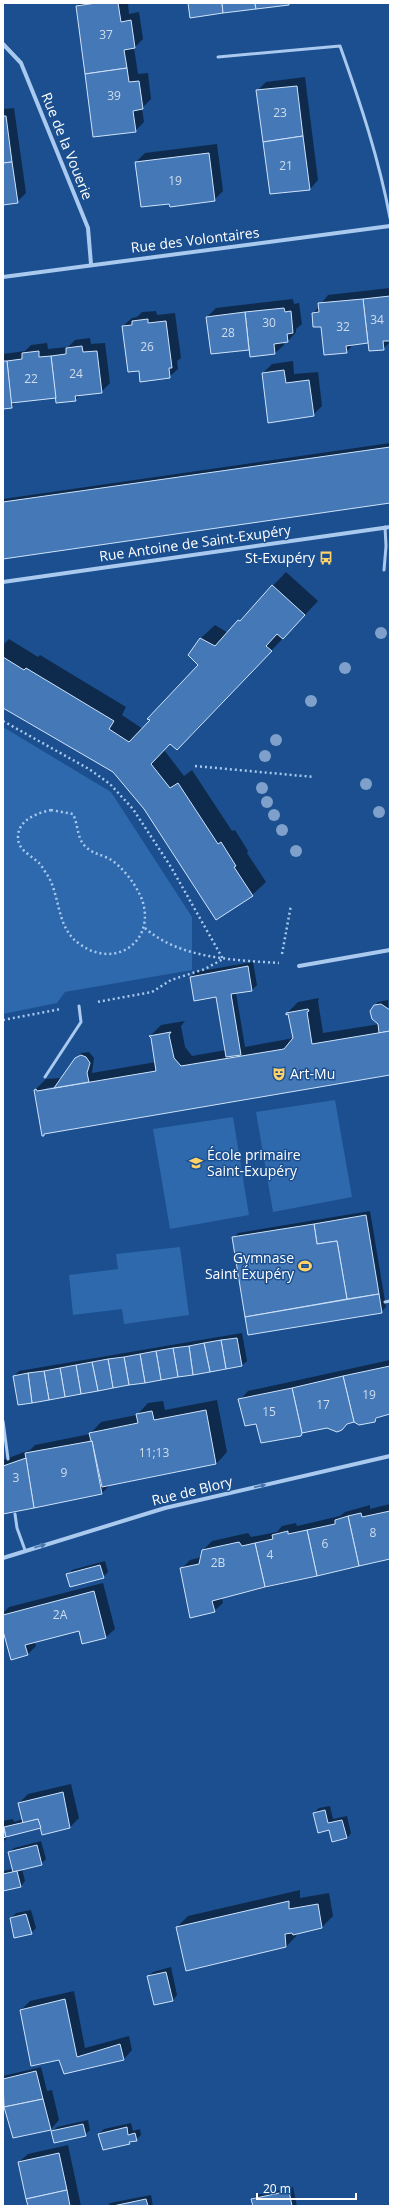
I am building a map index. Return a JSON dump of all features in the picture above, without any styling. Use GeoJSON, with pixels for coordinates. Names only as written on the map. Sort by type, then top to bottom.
{"type":"FeatureCollection","features":[{"type":"Feature","properties":{"kind":"street","name":"Rue de la Vouerie"},"geometry":{"type":"LineString","coordinates":[[3,44],[21,63],[88,228],[91,264]]}},
{"type":"Feature","properties":{"kind":"street","name":"Rue des Volontaires"},"geometry":{"type":"LineString","coordinates":[[3,277],[91,264],[390,226]]}},
{"type":"Feature","properties":{"kind":"street","name":"Rue Antoine de Saint-Exupéry"},"geometry":{"type":"LineString","coordinates":[[3,582],[388,527]]}},
{"type":"Feature","properties":{"kind":"street"},"geometry":{"type":"LineString","coordinates":[[299,966],[390,950]]}},
{"type":"Feature","properties":{"kind":"street","name":"Rue de Blory"},"geometry":{"type":"LineString","coordinates":[[3,1558],[165,1508],[390,1456]]}},
{"type":"Feature","properties":{"kind":"lane"},"geometry":{"type":"LineString","coordinates":[[218,57],[340,46],[354,83],[383,180],[390,218]]}},
{"type":"Feature","properties":{"kind":"lane"},"geometry":{"type":"LineString","coordinates":[[384,570],[388,527]]}},
{"type":"Feature","properties":{"kind":"lane"},"geometry":{"type":"LineString","coordinates":[[45,1077],[81,1022],[79,1006]]}},
{"type":"Feature","properties":{"kind":"lane"},"geometry":{"type":"LineString","coordinates":[[385,1302],[390,1301]]}},
{"type":"Feature","properties":{"kind":"lane"},"geometry":{"type":"LineString","coordinates":[[3,1422],[8,1459]]}},
{"type":"Feature","properties":{"kind":"lane"},"geometry":{"type":"LineString","coordinates":[[15,1514],[17,1528],[25,1550]]}},
{"type":"Feature","properties":{"kind":"path"},"geometry":{"type":"LineString","coordinates":[[3,721],[89,769],[110,784],[133,809],[171,866],[223,959]]}},
{"type":"Feature","properties":{"kind":"path"},"geometry":{"type":"LineString","coordinates":[[195,766],[314,777]]}},
{"type":"Feature","properties":{"kind":"path"},"geometry":{"type":"LineString","coordinates":[[145,928],[138,939],[125,951],[108,955],[94,953],[80,945],[69,935],[58,909],[49,877],[40,863],[23,851],[18,837],[21,826],[29,818],[39,813],[51,810],[73,814],[83,844],[90,852],[116,863],[127,875],[140,897],[145,913],[145,928],[155,937],[173,945],[223,959],[281,963],[292,905]]}},
{"type":"Feature","properties":{"kind":"path"},"geometry":{"type":"LineString","coordinates":[[3,1020],[152,992],[171,980],[205,969],[223,959]]}},
{"type":"Feature","properties":{"kind":"shaded area"},"geometry":{"type":"Polygon","coordinates":[[[3,727],[111,792],[192,917],[192,970],[65,992],[57,1003],[3,1014],[3,727]]]}},
{"type":"Feature","properties":{"kind":"shaded area"},"geometry":{"type":"Polygon","coordinates":[[[335,1100],[352,1197],[273,1212],[256,1112],[335,1100]]]}},
{"type":"Feature","properties":{"kind":"shaded area"},"geometry":{"type":"Polygon","coordinates":[[[233,1117],[249,1215],[170,1229],[153,1129],[233,1117]]]}},
{"type":"Feature","properties":{"kind":"shaded area"},"geometry":{"type":"Polygon","coordinates":[[[180,1247],[189,1315],[124,1324],[122,1309],[73,1315],[69,1275],[118,1269],[116,1254],[180,1247]]]}},
{"type":"Feature","properties":{"kind":"building"},"geometry":{"type":"Polygon","coordinates":[[[96,3],[118,3],[121,22],[131,20],[135,48],[124,50],[127,68],[85,74],[76,6],[96,3]]]}},
{"type":"Feature","properties":{"kind":"building"},"geometry":{"type":"Polygon","coordinates":[[[188,3],[222,3],[223,13],[190,18],[188,3]]]}},
{"type":"Feature","properties":{"kind":"building"},"geometry":{"type":"Polygon","coordinates":[[[222,3],[255,3],[256,9],[223,13],[222,3]]]}},
{"type":"Feature","properties":{"kind":"building"},"geometry":{"type":"Polygon","coordinates":[[[255,3],[289,3],[289,5],[256,9],[255,3]]]}},
{"type":"Feature","properties":{"kind":"building"},"geometry":{"type":"Polygon","coordinates":[[[127,68],[129,82],[139,81],[143,109],[133,111],[136,132],[93,137],[85,74],[127,68]]]}},
{"type":"Feature","properties":{"kind":"building"},"geometry":{"type":"Polygon","coordinates":[[[297,86],[303,136],[263,142],[256,90],[297,86]]]}},
{"type":"Feature","properties":{"kind":"building"},"geometry":{"type":"Polygon","coordinates":[[[3,116],[6,116],[12,162],[3,163],[3,116]]]}},
{"type":"Feature","properties":{"kind":"building"},"geometry":{"type":"Polygon","coordinates":[[[303,136],[310,190],[270,194],[263,142],[303,136]]]}},
{"type":"Feature","properties":{"kind":"building"},"geometry":{"type":"Polygon","coordinates":[[[209,153],[215,201],[170,207],[169,204],[141,207],[135,162],[209,153]]]}},
{"type":"Feature","properties":{"kind":"building"},"geometry":{"type":"Polygon","coordinates":[[[12,162],[18,203],[3,205],[3,163],[12,162]]]}},
{"type":"Feature","properties":{"kind":"building"},"geometry":{"type":"Polygon","coordinates":[[[390,296],[390,341],[383,341],[384,350],[369,351],[363,299],[390,296]]]}},
{"type":"Feature","properties":{"kind":"building"},"geometry":{"type":"Polygon","coordinates":[[[363,299],[368,343],[346,346],[347,353],[324,355],[321,327],[313,327],[312,313],[319,312],[318,303],[363,299]]]}},
{"type":"Feature","properties":{"kind":"building"},"geometry":{"type":"Polygon","coordinates":[[[284,308],[285,312],[291,311],[293,333],[287,334],[288,342],[274,344],[275,354],[250,357],[245,312],[284,308]]]}},
{"type":"Feature","properties":{"kind":"building"},"geometry":{"type":"Polygon","coordinates":[[[245,312],[249,350],[211,354],[206,317],[245,312]]]}},
{"type":"Feature","properties":{"kind":"building"},"geometry":{"type":"Polygon","coordinates":[[[148,319],[148,323],[166,321],[172,368],[169,368],[170,378],[140,382],[139,371],[128,372],[122,326],[132,325],[132,321],[148,319]]]}},
{"type":"Feature","properties":{"kind":"building"},"geometry":{"type":"Polygon","coordinates":[[[82,346],[83,352],[97,351],[102,393],[75,396],[76,401],[56,403],[51,356],[66,354],[66,348],[82,346]]]}},
{"type":"Feature","properties":{"kind":"building"},"geometry":{"type":"Polygon","coordinates":[[[39,351],[39,357],[51,356],[56,398],[11,403],[7,361],[22,359],[22,353],[39,351]]]}},
{"type":"Feature","properties":{"kind":"building"},"geometry":{"type":"Polygon","coordinates":[[[3,361],[7,361],[12,408],[3,409],[3,361]]]}},
{"type":"Feature","properties":{"kind":"building"},"geometry":{"type":"Polygon","coordinates":[[[284,370],[286,383],[309,380],[314,416],[268,423],[262,373],[284,370]]]}},
{"type":"Feature","properties":{"kind":"building"},"geometry":{"type":"Polygon","coordinates":[[[390,447],[390,503],[3,559],[3,502],[390,447]]]}},
{"type":"Feature","properties":{"kind":"building"},"geometry":{"type":"Polygon","coordinates":[[[272,585],[305,615],[283,639],[277,634],[266,646],[272,651],[177,750],[170,744],[151,764],[170,788],[178,783],[218,844],[221,842],[236,866],[234,867],[253,896],[216,920],[144,809],[113,772],[3,708],[3,657],[24,670],[26,668],[114,721],[109,729],[129,742],[150,720],[147,719],[198,665],[188,655],[200,638],[215,646],[272,585]]]}},
{"type":"Feature","properties":{"kind":"building"},"geometry":{"type":"Polygon","coordinates":[[[248,966],[252,991],[231,994],[241,1055],[226,1057],[216,997],[194,1001],[190,977],[248,966]]]}},
{"type":"Feature","properties":{"kind":"building"},"geometry":{"type":"Polygon","coordinates":[[[381,1004],[390,1010],[390,1031],[379,1033],[378,1024],[372,1019],[370,1011],[374,1005],[381,1004]]]}},
{"type":"Feature","properties":{"kind":"building"},"geometry":{"type":"Polygon","coordinates":[[[308,1009],[309,1011],[307,1012],[312,1044],[390,1031],[390,1075],[44,1134],[44,1136],[42,1136],[34,1090],[36,1089],[37,1091],[156,1071],[151,1038],[149,1036],[171,1032],[169,1035],[174,1058],[181,1066],[284,1049],[293,1038],[288,1014],[286,1015],[286,1013],[308,1009]]]}},
{"type":"Feature","properties":{"kind":"building"},"geometry":{"type":"Polygon","coordinates":[[[81,1055],[86,1057],[90,1063],[87,1073],[89,1082],[54,1088],[75,1058],[81,1055]]]}},
{"type":"Feature","properties":{"kind":"building"},"geometry":{"type":"Polygon","coordinates":[[[366,1215],[379,1294],[347,1299],[337,1241],[317,1244],[314,1224],[366,1215]]]}},
{"type":"Feature","properties":{"kind":"building"},"geometry":{"type":"Polygon","coordinates":[[[314,1224],[317,1244],[337,1241],[347,1299],[245,1317],[232,1237],[314,1224]]]}},
{"type":"Feature","properties":{"kind":"building"},"geometry":{"type":"Polygon","coordinates":[[[379,1294],[382,1313],[248,1335],[245,1317],[379,1294]]]}},
{"type":"Feature","properties":{"kind":"building"},"geometry":{"type":"Polygon","coordinates":[[[237,1338],[242,1366],[226,1369],[221,1340],[237,1338]]]}},
{"type":"Feature","properties":{"kind":"building"},"geometry":{"type":"Polygon","coordinates":[[[221,1340],[226,1369],[210,1372],[204,1343],[221,1340]]]}},
{"type":"Feature","properties":{"kind":"building"},"geometry":{"type":"Polygon","coordinates":[[[204,1343],[210,1372],[193,1375],[189,1346],[204,1343]]]}},
{"type":"Feature","properties":{"kind":"building"},"geometry":{"type":"Polygon","coordinates":[[[189,1346],[193,1375],[178,1377],[173,1348],[189,1346]]]}},
{"type":"Feature","properties":{"kind":"building"},"geometry":{"type":"Polygon","coordinates":[[[173,1348],[178,1377],[161,1380],[156,1351],[173,1348]]]}},
{"type":"Feature","properties":{"kind":"building"},"geometry":{"type":"Polygon","coordinates":[[[156,1351],[161,1380],[145,1383],[140,1354],[156,1351]]]}},
{"type":"Feature","properties":{"kind":"building"},"geometry":{"type":"Polygon","coordinates":[[[140,1354],[145,1383],[129,1385],[124,1357],[140,1354]]]}},
{"type":"Feature","properties":{"kind":"building"},"geometry":{"type":"Polygon","coordinates":[[[124,1357],[129,1385],[113,1388],[108,1359],[124,1357]]]}},
{"type":"Feature","properties":{"kind":"building"},"geometry":{"type":"Polygon","coordinates":[[[108,1359],[113,1388],[98,1391],[92,1362],[108,1359]]]}},
{"type":"Feature","properties":{"kind":"building"},"geometry":{"type":"Polygon","coordinates":[[[92,1362],[98,1391],[81,1394],[76,1365],[92,1362]]]}},
{"type":"Feature","properties":{"kind":"building"},"geometry":{"type":"Polygon","coordinates":[[[76,1365],[81,1394],[65,1397],[60,1368],[76,1365]]]}},
{"type":"Feature","properties":{"kind":"building"},"geometry":{"type":"Polygon","coordinates":[[[390,1366],[390,1414],[376,1418],[375,1422],[359,1425],[354,1422],[343,1376],[390,1366]]]}},
{"type":"Feature","properties":{"kind":"building"},"geometry":{"type":"Polygon","coordinates":[[[60,1368],[65,1397],[49,1400],[44,1371],[60,1368]]]}},
{"type":"Feature","properties":{"kind":"building"},"geometry":{"type":"Polygon","coordinates":[[[44,1371],[49,1400],[32,1403],[28,1373],[44,1371]]]}},
{"type":"Feature","properties":{"kind":"building"},"geometry":{"type":"Polygon","coordinates":[[[28,1373],[32,1403],[18,1405],[13,1376],[28,1373]]]}},
{"type":"Feature","properties":{"kind":"building"},"geometry":{"type":"Polygon","coordinates":[[[343,1376],[354,1422],[347,1424],[342,1430],[337,1432],[327,1428],[302,1433],[292,1388],[343,1376]]]}},
{"type":"Feature","properties":{"kind":"building"},"geometry":{"type":"Polygon","coordinates":[[[292,1388],[302,1433],[301,1436],[261,1443],[256,1424],[245,1426],[238,1399],[292,1388]]]}},
{"type":"Feature","properties":{"kind":"building"},"geometry":{"type":"Polygon","coordinates":[[[206,1410],[216,1464],[102,1487],[89,1433],[138,1423],[136,1414],[152,1411],[154,1420],[206,1410]]]}},
{"type":"Feature","properties":{"kind":"building"},"geometry":{"type":"Polygon","coordinates":[[[92,1441],[102,1494],[34,1508],[25,1453],[92,1441]]]}},
{"type":"Feature","properties":{"kind":"building"},"geometry":{"type":"Polygon","coordinates":[[[26,1458],[34,1508],[3,1514],[3,1466],[26,1458]]]}},
{"type":"Feature","properties":{"kind":"building"},"geometry":{"type":"Polygon","coordinates":[[[390,1511],[390,1559],[359,1566],[348,1516],[361,1513],[362,1517],[390,1511]]]}},
{"type":"Feature","properties":{"kind":"building"},"geometry":{"type":"Polygon","coordinates":[[[348,1516],[359,1566],[317,1576],[307,1530],[335,1524],[335,1520],[348,1516]]]}},
{"type":"Feature","properties":{"kind":"building"},"geometry":{"type":"Polygon","coordinates":[[[307,1530],[317,1576],[265,1587],[255,1543],[273,1539],[272,1535],[288,1531],[288,1534],[307,1530]]]}},
{"type":"Feature","properties":{"kind":"building"},"geometry":{"type":"Polygon","coordinates":[[[239,1542],[242,1546],[255,1543],[265,1587],[212,1601],[215,1612],[190,1618],[180,1568],[199,1564],[202,1550],[239,1542]]]}},
{"type":"Feature","properties":{"kind":"building"},"geometry":{"type":"Polygon","coordinates":[[[100,1565],[104,1578],[70,1587],[66,1574],[100,1565]]]}},
{"type":"Feature","properties":{"kind":"building"},"geometry":{"type":"Polygon","coordinates":[[[94,1591],[106,1638],[82,1644],[79,1631],[25,1645],[28,1655],[11,1660],[3,1631],[3,1615],[94,1591]]]}},
{"type":"Feature","properties":{"kind":"building"},"geometry":{"type":"Polygon","coordinates":[[[63,1792],[70,1828],[42,1835],[38,1819],[23,1823],[18,1803],[63,1792]]]}},
{"type":"Feature","properties":{"kind":"building"},"geometry":{"type":"Polygon","coordinates":[[[325,1810],[328,1823],[342,1820],[347,1838],[332,1842],[329,1830],[318,1833],[313,1813],[325,1810]]]}},
{"type":"Feature","properties":{"kind":"building"},"geometry":{"type":"Polygon","coordinates":[[[38,1819],[41,1828],[6,1837],[4,1827],[38,1819]]]}},
{"type":"Feature","properties":{"kind":"building"},"geometry":{"type":"Polygon","coordinates":[[[3,1827],[6,1837],[3,1838],[3,1827]]]}},
{"type":"Feature","properties":{"kind":"building"},"geometry":{"type":"Polygon","coordinates":[[[37,1845],[42,1865],[13,1872],[8,1852],[37,1845]]]}},
{"type":"Feature","properties":{"kind":"building"},"geometry":{"type":"Polygon","coordinates":[[[17,1871],[21,1887],[3,1891],[3,1874],[17,1871]]]}},
{"type":"Feature","properties":{"kind":"building"},"geometry":{"type":"Polygon","coordinates":[[[289,1901],[289,1909],[318,1904],[322,1928],[293,1935],[292,1933],[285,1934],[286,1947],[186,1971],[176,1927],[289,1901]]]}},
{"type":"Feature","properties":{"kind":"building"},"geometry":{"type":"Polygon","coordinates":[[[26,1914],[32,1934],[14,1938],[10,1918],[26,1914]]]}},
{"type":"Feature","properties":{"kind":"building"},"geometry":{"type":"Polygon","coordinates":[[[166,1972],[173,2001],[154,2005],[147,1976],[166,1972]]]}},
{"type":"Feature","properties":{"kind":"building"},"geometry":{"type":"Polygon","coordinates":[[[65,1999],[77,2057],[120,2044],[124,2060],[64,2074],[59,2060],[31,2066],[20,2010],[65,1999]]]}},
{"type":"Feature","properties":{"kind":"building"},"geometry":{"type":"Polygon","coordinates":[[[36,2071],[43,2099],[4,2107],[3,2079],[36,2071]]]}},
{"type":"Feature","properties":{"kind":"building"},"geometry":{"type":"Polygon","coordinates":[[[43,2099],[51,2130],[13,2138],[4,2107],[43,2099]]]}},
{"type":"Feature","properties":{"kind":"building"},"geometry":{"type":"Polygon","coordinates":[[[83,2124],[86,2136],[54,2143],[51,2131],[83,2124]]]}},
{"type":"Feature","properties":{"kind":"building"},"geometry":{"type":"Polygon","coordinates":[[[127,2127],[128,2135],[135,2133],[137,2141],[103,2150],[98,2134],[127,2127]]]}},
{"type":"Feature","properties":{"kind":"building"},"geometry":{"type":"Polygon","coordinates":[[[59,2153],[67,2190],[26,2199],[18,2162],[59,2153]]]}},
{"type":"Feature","properties":{"kind":"building"},"geometry":{"type":"Polygon","coordinates":[[[67,2190],[70,2206],[28,2206],[26,2199],[67,2190]]]}},
{"type":"Feature","properties":{"kind":"building"},"geometry":{"type":"Polygon","coordinates":[[[289,2191],[292,2206],[253,2206],[251,2199],[289,2191]]]}},
{"type":"Feature","properties":{"kind":"building"},"geometry":{"type":"Polygon","coordinates":[[[146,2199],[148,2206],[113,2206],[146,2199]]]}},
{"type":"Feature","properties":{"kind":"place","name":"St-Exupéry"},"geometry":{"type":"Point","coordinates":[326,558]}},
{"type":"Feature","properties":{"kind":"place","name":"Art-Mu"},"geometry":{"type":"Point","coordinates":[279,1074]}},
{"type":"Feature","properties":{"kind":"place","name":"École primaire Saint-Exupéry"},"geometry":{"type":"Point","coordinates":[196,1163]}},
{"type":"Feature","properties":{"kind":"place","name":"Gymnase Saint Éxupéry"},"geometry":{"type":"Point","coordinates":[305,1266]}}]}
